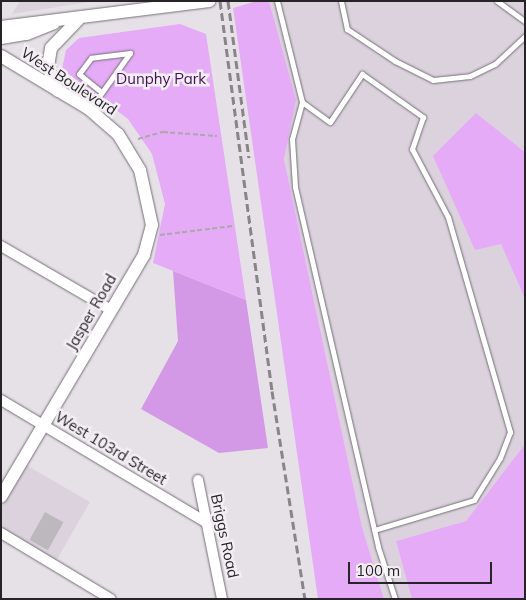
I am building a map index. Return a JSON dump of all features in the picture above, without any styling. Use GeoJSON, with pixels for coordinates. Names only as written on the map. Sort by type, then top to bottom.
{"type":"FeatureCollection","features":[{"type":"Feature","properties":{"kind":"street"},"geometry":{"type":"LineString","coordinates":[[1,27],[78,20],[209,1]]}},
{"type":"Feature","properties":{"kind":"street"},"geometry":{"type":"LineString","coordinates":[[58,91],[48,67],[51,48],[78,20]]}},
{"type":"Feature","properties":{"kind":"street"},"geometry":{"type":"LineString","coordinates":[[1,38],[27,34],[57,21]]}},
{"type":"Feature","properties":{"kind":"street","name":"West Boulevard"},"geometry":{"type":"LineString","coordinates":[[1,56],[89,109],[118,134]]}},
{"type":"Feature","properties":{"kind":"street","name":"Jasper Road"},"geometry":{"type":"LineString","coordinates":[[1,497],[144,255],[152,225],[140,170],[118,134]]}},
{"type":"Feature","properties":{"kind":"street"},"geometry":{"type":"LineString","coordinates":[[1,246],[111,310]]}},
{"type":"Feature","properties":{"kind":"street","name":"West 103rd Street"},"geometry":{"type":"LineString","coordinates":[[1,400],[206,522]]}},
{"type":"Feature","properties":{"kind":"street","name":"Briggs Road"},"geometry":{"type":"LineString","coordinates":[[198,480],[222,599]]}},
{"type":"Feature","properties":{"kind":"street"},"geometry":{"type":"LineString","coordinates":[[1,533],[111,599]]}},
{"type":"Feature","properties":{"kind":"lane"},"geometry":{"type":"LineString","coordinates":[[276,1],[302,102],[292,139],[292,168],[374,530],[395,599]]}},
{"type":"Feature","properties":{"kind":"lane"},"geometry":{"type":"LineString","coordinates":[[341,1],[347,29],[395,61],[433,80],[470,76],[495,64],[525,36]]}},
{"type":"Feature","properties":{"kind":"lane"},"geometry":{"type":"LineString","coordinates":[[497,1],[525,21]]}},
{"type":"Feature","properties":{"kind":"lane"},"geometry":{"type":"LineString","coordinates":[[89,109],[108,80],[130,53],[91,58],[79,74],[100,91]]}},
{"type":"Feature","properties":{"kind":"lane"},"geometry":{"type":"LineString","coordinates":[[302,102],[330,122],[362,74],[423,117],[412,149],[448,216],[510,432],[500,458],[474,500],[374,530]]}},
{"type":"Feature","properties":{"kind":"path"},"geometry":{"type":"LineString","coordinates":[[138,139],[163,132],[217,136]]}},
{"type":"Feature","properties":{"kind":"path"},"geometry":{"type":"LineString","coordinates":[[160,235],[232,226]]}},
{"type":"Feature","properties":{"kind":"shaded area"},"geometry":{"type":"Polygon","coordinates":[[[20,1],[96,1],[12,14],[20,1]]]}},
{"type":"Feature","properties":{"kind":"shaded area"},"geometry":{"type":"Polygon","coordinates":[[[269,1],[525,1],[525,152],[476,113],[501,244],[525,299],[525,444],[466,521],[396,541],[412,599],[384,599],[362,527],[284,159],[295,100],[269,1]]]}},
{"type":"Feature","properties":{"kind":"shaded area"},"geometry":{"type":"Polygon","coordinates":[[[173,271],[246,300],[268,448],[219,453],[141,409],[178,341],[173,271]]]}},
{"type":"Feature","properties":{"kind":"shaded area"},"geometry":{"type":"Polygon","coordinates":[[[26,465],[90,502],[56,561],[1,529],[1,508],[26,465]]]}},
{"type":"Feature","properties":{"kind":"green space"},"geometry":{"type":"Polygon","coordinates":[[[257,1],[269,1],[296,100],[284,159],[362,527],[384,599],[318,599],[233,8],[257,1]]]}},
{"type":"Feature","properties":{"kind":"green space","name":"Dunphy Park"},"geometry":{"type":"Polygon","coordinates":[[[180,24],[206,34],[246,300],[153,263],[165,204],[152,154],[128,119],[62,69],[66,50],[79,38],[180,24]]]}},
{"type":"Feature","properties":{"kind":"green space"},"geometry":{"type":"Polygon","coordinates":[[[476,113],[525,152],[525,299],[501,244],[475,250],[433,156],[476,113]]]}},
{"type":"Feature","properties":{"kind":"green space"},"geometry":{"type":"Polygon","coordinates":[[[525,444],[525,599],[412,599],[396,541],[466,521],[525,444]]]}},
{"type":"Feature","properties":{"kind":"building"},"geometry":{"type":"Polygon","coordinates":[[[45,512],[63,522],[48,550],[29,540],[45,512]]]}},
{"type":"Feature","properties":{"kind":"railway"},"geometry":{"type":"LineString","coordinates":[[220,1],[272,391],[305,599]]}},
{"type":"Feature","properties":{"kind":"railway"},"geometry":{"type":"LineString","coordinates":[[228,1],[249,158]]}}]}
